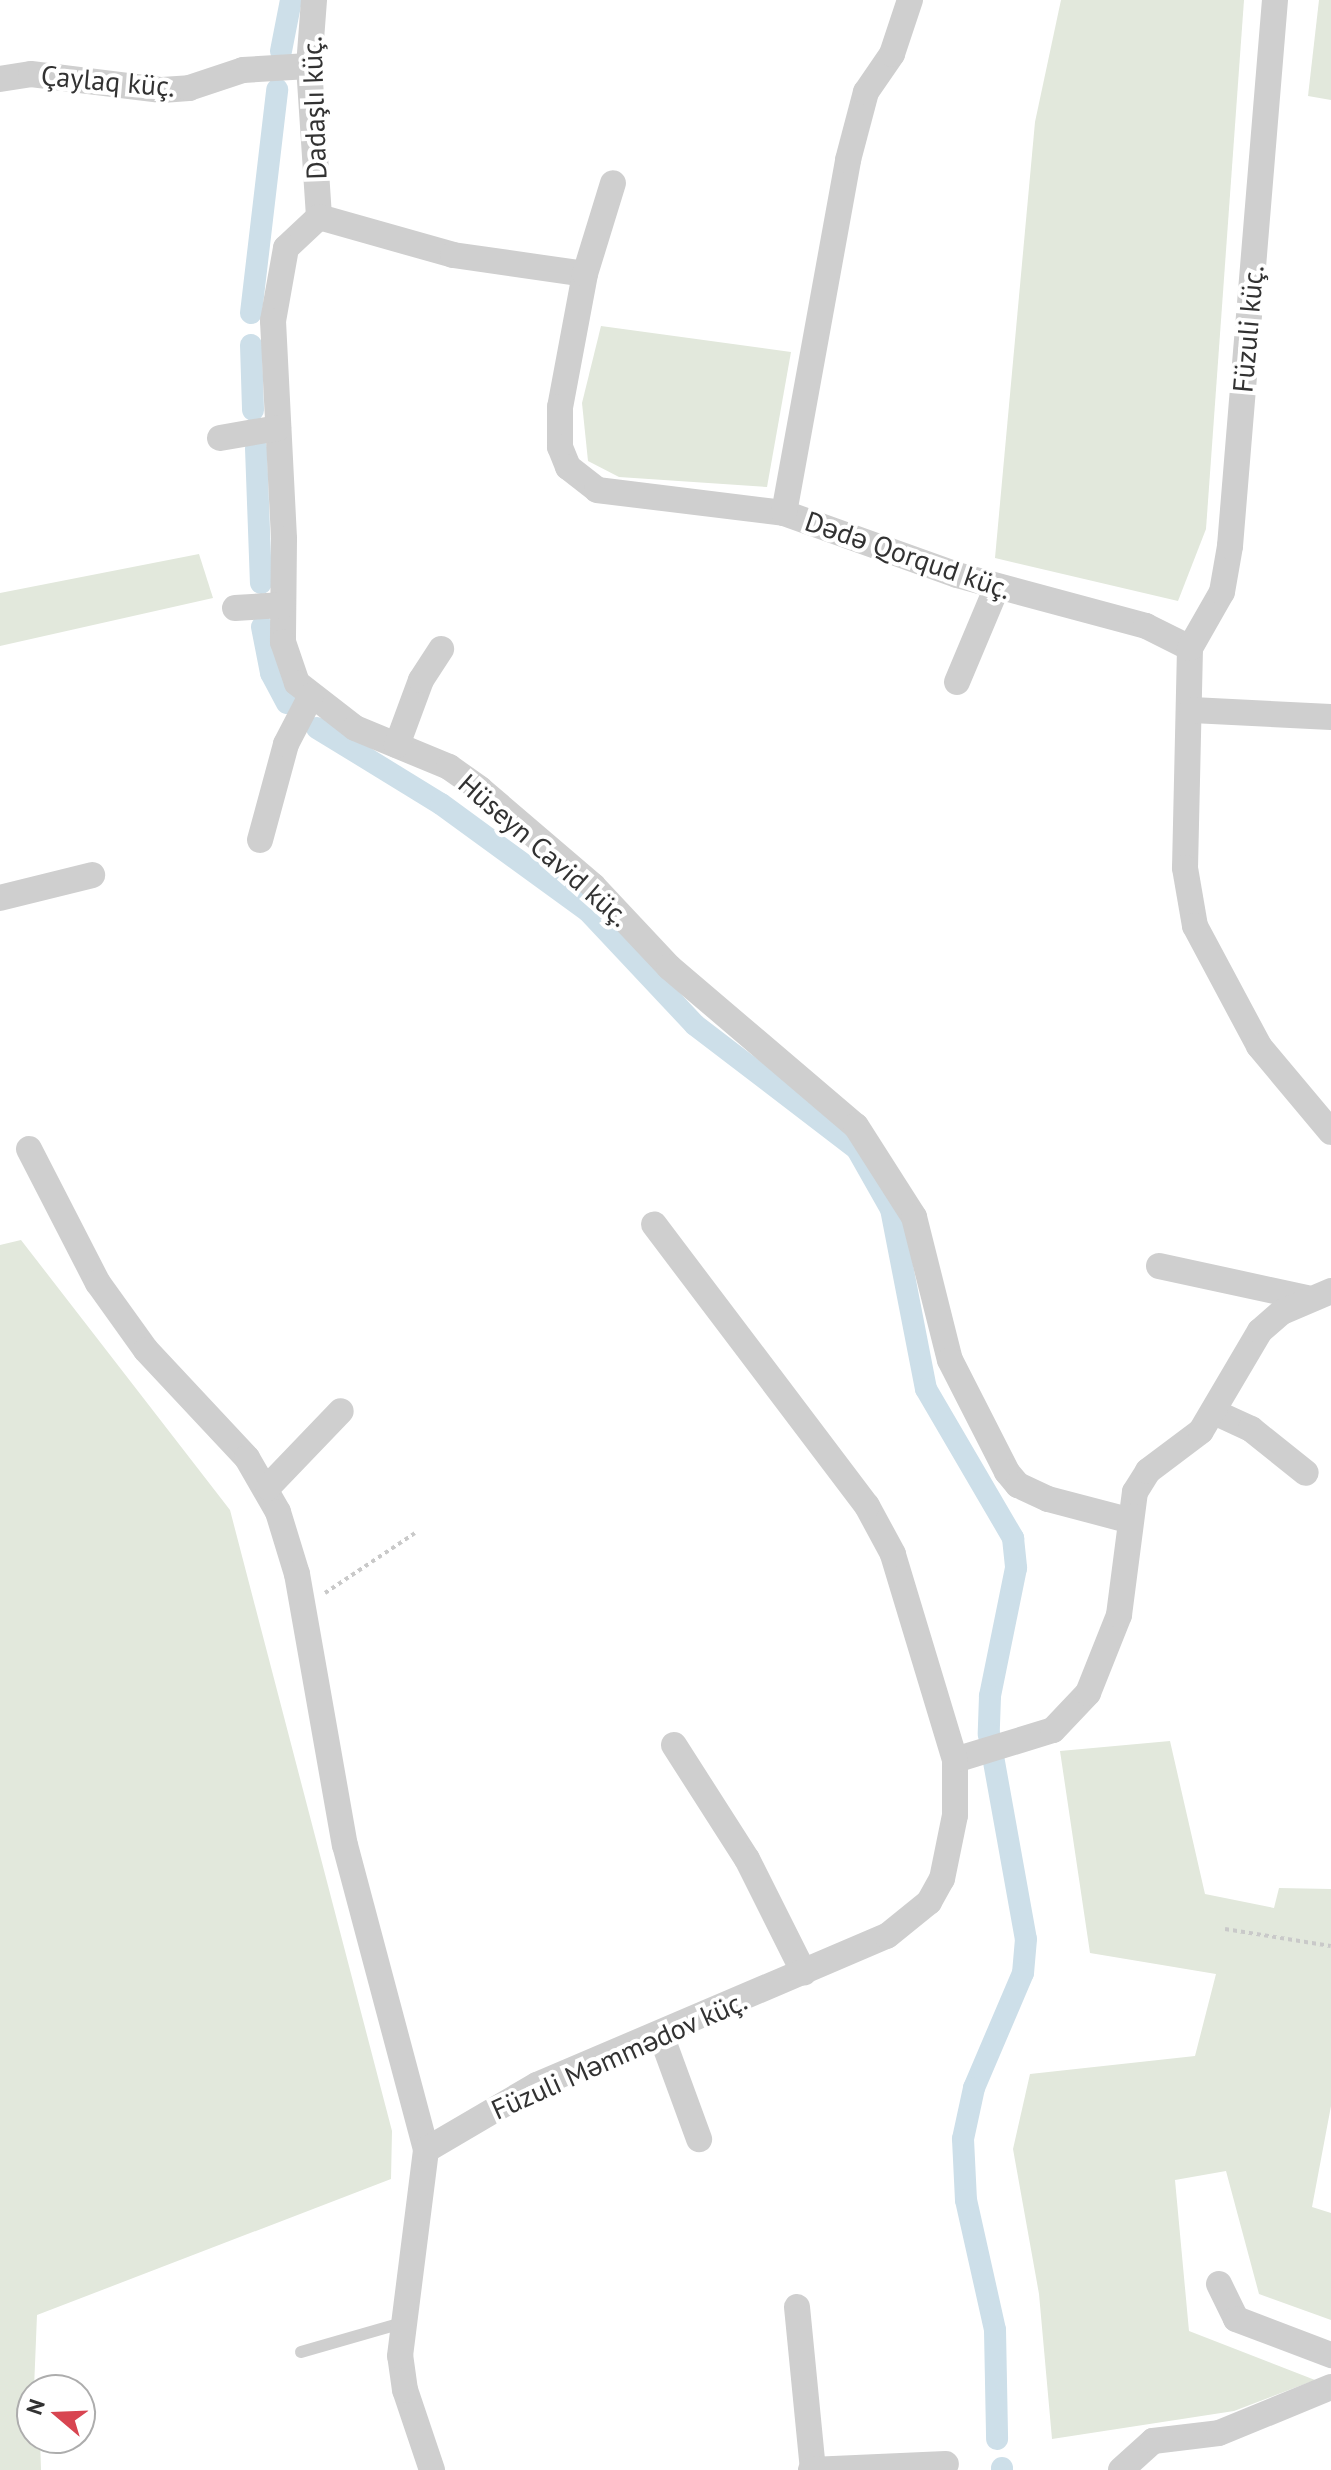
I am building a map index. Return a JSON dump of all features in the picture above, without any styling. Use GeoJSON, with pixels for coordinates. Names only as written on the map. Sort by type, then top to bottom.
{"type":"FeatureCollection","features":[{"type":"Feature","properties":{"kind":"street","name":"Dadaşlı küç."},"geometry":{"type":"LineString","coordinates":[[314,0],[309,66],[319,217]]}},
{"type":"Feature","properties":{"kind":"street"},"geometry":{"type":"LineString","coordinates":[[784,513],[848,160],[866,92],[892,54],[910,0]]}},
{"type":"Feature","properties":{"kind":"street","name":"Füzuli küç."},"geometry":{"type":"LineString","coordinates":[[1190,648],[1222,592],[1230,546],[1275,0]]}},
{"type":"Feature","properties":{"kind":"street","name":"Çaylaq küç."},"geometry":{"type":"LineString","coordinates":[[0,79],[31,74],[162,90],[189,88],[243,70],[309,66]]}},
{"type":"Feature","properties":{"kind":"street","name":"Dədə Qorqud küç."},"geometry":{"type":"LineString","coordinates":[[613,183],[585,274],[560,407],[560,447],[568,467],[582,482],[622,495],[689,497],[784,513],[997,587],[1146,626],[1190,648]]}},
{"type":"Feature","properties":{"kind":"street"},"geometry":{"type":"LineString","coordinates":[[319,217],[453,255],[585,274]]}},
{"type":"Feature","properties":{"kind":"street","name":"Hüseyn Cavid küç."},"geometry":{"type":"LineString","coordinates":[[319,217],[286,248],[276,279],[286,662],[311,696],[355,728],[397,745],[480,789],[593,886],[669,967],[856,1126],[914,1217],[950,1360],[1007,1472],[1018,1485],[1048,1499],[1128,1520]]}},
{"type":"Feature","properties":{"kind":"street"},"geometry":{"type":"LineString","coordinates":[[220,438],[278,428]]}},
{"type":"Feature","properties":{"kind":"street"},"geometry":{"type":"LineString","coordinates":[[957,682],[997,587]]}},
{"type":"Feature","properties":{"kind":"street"},"geometry":{"type":"LineString","coordinates":[[235,608],[283,605]]}},
{"type":"Feature","properties":{"kind":"street"},"geometry":{"type":"LineString","coordinates":[[1190,648],[1192,710],[1185,868],[1195,926],[1259,1046],[1331,1132]]}},
{"type":"Feature","properties":{"kind":"street"},"geometry":{"type":"LineString","coordinates":[[397,745],[441,649]]}},
{"type":"Feature","properties":{"kind":"street"},"geometry":{"type":"LineString","coordinates":[[260,840],[286,744],[311,696]]}},
{"type":"Feature","properties":{"kind":"street"},"geometry":{"type":"LineString","coordinates":[[1192,710],[1331,717]]}},
{"type":"Feature","properties":{"kind":"street"},"geometry":{"type":"LineString","coordinates":[[0,898],[92,875]]}},
{"type":"Feature","properties":{"kind":"street"},"geometry":{"type":"LineString","coordinates":[[29,1149],[98,1283],[146,1350],[268,1487],[303,1608],[345,1845],[426,2150],[402,2323],[405,2390],[432,2470]]}},
{"type":"Feature","properties":{"kind":"street","name":"Füzuli Məmmədov küç."},"geometry":{"type":"LineString","coordinates":[[426,2150],[537,2085],[661,2035],[887,1936],[929,1902],[950,1844],[955,1760],[906,1593],[880,1530],[654,1224]]}},
{"type":"Feature","properties":{"kind":"street"},"geometry":{"type":"LineString","coordinates":[[1159,1266],[1319,1294]]}},
{"type":"Feature","properties":{"kind":"street"},"geometry":{"type":"LineString","coordinates":[[955,1760],[1011,1746],[1053,1730],[1095,1679],[1119,1615],[1128,1520],[1148,1471],[1201,1431],[1260,1331],[1319,1294]]}},
{"type":"Feature","properties":{"kind":"street"},"geometry":{"type":"LineString","coordinates":[[268,1487],[341,1411]]}},
{"type":"Feature","properties":{"kind":"street"},"geometry":{"type":"LineString","coordinates":[[1214,1412],[1251,1429],[1306,1473]]}},
{"type":"Feature","properties":{"kind":"street"},"geometry":{"type":"LineString","coordinates":[[674,1745],[747,1859],[804,1973]]}},
{"type":"Feature","properties":{"kind":"street"},"geometry":{"type":"LineString","coordinates":[[661,2035],[699,2139]]}},
{"type":"Feature","properties":{"kind":"street"},"geometry":{"type":"LineString","coordinates":[[1219,2284],[1236,2319],[1331,2355]]}},
{"type":"Feature","properties":{"kind":"street"},"geometry":{"type":"LineString","coordinates":[[797,2307],[812,2470],[946,2464]]}},
{"type":"Feature","properties":{"kind":"street"},"geometry":{"type":"LineString","coordinates":[[1121,2470],[1153,2441],[1219,2433],[1331,2387]]}},
{"type":"Feature","properties":{"kind":"lane"},"geometry":{"type":"LineString","coordinates":[[301,2352],[402,2323]]}},
{"type":"Feature","properties":{"kind":"path"},"geometry":{"type":"LineString","coordinates":[[303,1608],[415,1533]]}},
{"type":"Feature","properties":{"kind":"path"},"geometry":{"type":"LineString","coordinates":[[1225,1929],[1331,1946]]}},
{"type":"Feature","properties":{"kind":"shaded area"},"geometry":{"type":"Polygon","coordinates":[[[1061,0],[1244,0],[1206,529],[1178,601],[995,558],[1035,122],[1061,0]]]}},
{"type":"Feature","properties":{"kind":"shaded area"},"geometry":{"type":"Polygon","coordinates":[[[1319,0],[1331,0],[1331,100],[1308,96],[1319,0]]]}},
{"type":"Feature","properties":{"kind":"shaded area"},"geometry":{"type":"Polygon","coordinates":[[[601,326],[791,352],[767,487],[619,477],[588,461],[582,403],[601,326]]]}},
{"type":"Feature","properties":{"kind":"shaded area"},"geometry":{"type":"Polygon","coordinates":[[[199,554],[213,598],[0,646],[0,593],[199,554]]]}},
{"type":"Feature","properties":{"kind":"shaded area"},"geometry":{"type":"Polygon","coordinates":[[[21,1240],[230,1510],[392,2131],[391,2179],[37,2315],[35,2374],[16,2374],[16,2454],[40,2454],[41,2470],[0,2470],[0,1245],[21,1240]]]}},
{"type":"Feature","properties":{"kind":"shaded area"},"geometry":{"type":"Polygon","coordinates":[[[1170,1741],[1205,1894],[1274,1908],[1279,1888],[1331,1889],[1331,2106],[1312,2207],[1331,2213],[1331,2320],[1259,2294],[1226,2171],[1175,2180],[1189,2331],[1315,2380],[1234,2411],[1052,2439],[1039,2294],[1013,2149],[1030,2074],[1195,2056],[1216,1974],[1090,1953],[1060,1751],[1170,1741]]]}},
{"type":"Feature","properties":{"kind":"waterway"},"geometry":{"type":"LineString","coordinates":[[281,51],[291,0]]}},
{"type":"Feature","properties":{"kind":"waterway"},"geometry":{"type":"LineString","coordinates":[[251,313],[277,90]]}},
{"type":"Feature","properties":{"kind":"waterway"},"geometry":{"type":"LineString","coordinates":[[251,345],[253,410]]}},
{"type":"Feature","properties":{"kind":"waterway"},"geometry":{"type":"LineString","coordinates":[[256,448],[261,583]]}},
{"type":"Feature","properties":{"kind":"waterway"},"geometry":{"type":"LineString","coordinates":[[262,627],[271,673],[287,703]]}},
{"type":"Feature","properties":{"kind":"waterway"},"geometry":{"type":"LineString","coordinates":[[317,728],[441,804],[588,911],[695,1025],[857,1149],[891,1209],[926,1389],[1013,1538],[1016,1568],[990,1696],[989,1734],[1026,1939],[1023,1973],[974,2088],[963,2139],[966,2200],[995,2330],[997,2439]]}}]}
